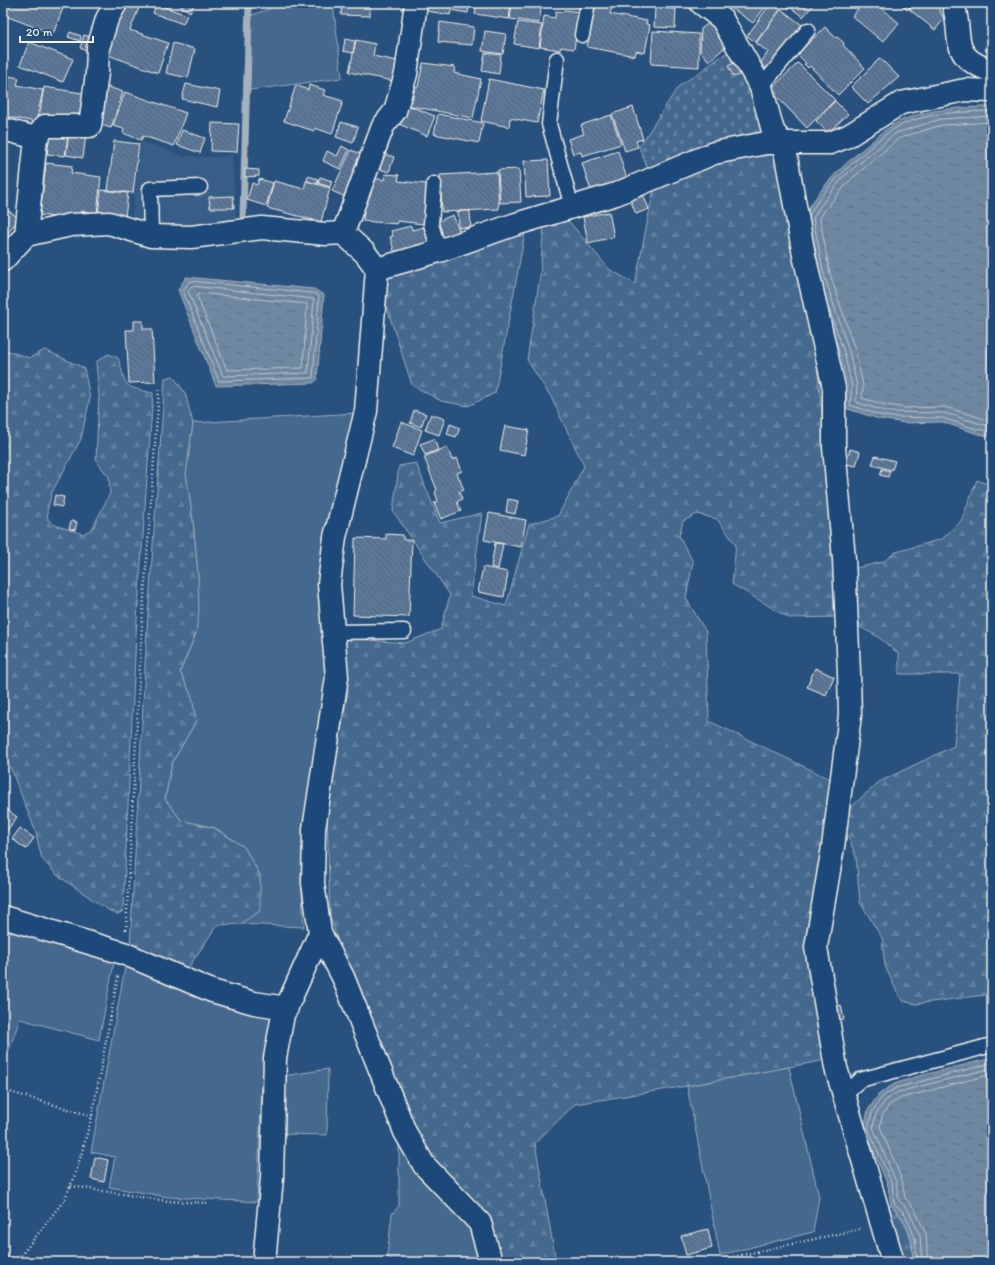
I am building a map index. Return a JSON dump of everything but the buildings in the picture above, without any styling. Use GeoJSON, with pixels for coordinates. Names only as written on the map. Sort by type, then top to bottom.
{"type":"FeatureCollection","features":[{"type":"Feature","properties":{"kind":"street"},"geometry":{"type":"LineString","coordinates":[[26,235],[36,138],[45,126],[90,126],[98,48],[107,18],[116,3]]}},
{"type":"Feature","properties":{"kind":"street"},"geometry":{"type":"LineString","coordinates":[[343,233],[383,126],[395,111],[406,74],[416,3]]}},
{"type":"Feature","properties":{"kind":"street"},"geometry":{"type":"LineString","coordinates":[[701,3],[722,19],[761,87],[773,131],[784,145],[804,255],[834,388],[834,447],[844,558],[850,715],[833,847],[816,947],[836,1068],[845,1094],[893,1262]]}},
{"type":"Feature","properties":{"kind":"street"},"geometry":{"type":"LineString","coordinates":[[952,3],[957,39],[965,57],[978,66],[992,71]]}},
{"type":"Feature","properties":{"kind":"street"},"geometry":{"type":"LineString","coordinates":[[377,269],[439,252],[572,207],[616,194],[714,153],[766,143],[784,145],[830,143],[848,136],[901,103],[964,90],[992,91]]}},
{"type":"Feature","properties":{"kind":"street"},"geometry":{"type":"LineString","coordinates":[[3,129],[36,138]]}},
{"type":"Feature","properties":{"kind":"street"},"geometry":{"type":"LineString","coordinates":[[3,260],[26,235],[71,225],[109,223],[151,236],[191,237],[262,228],[326,234],[343,233],[365,253],[377,269],[366,411],[335,537],[329,584],[337,677],[314,829],[313,883],[320,933],[343,977],[405,1132],[424,1165],[480,1223],[491,1262]]}},
{"type":"Feature","properties":{"kind":"street"},"geometry":{"type":"LineString","coordinates":[[3,917],[123,953],[212,990],[254,1003],[287,1008]]}},
{"type":"Feature","properties":{"kind":"street"},"geometry":{"type":"LineString","coordinates":[[264,1262],[272,1178],[275,1058],[283,1015],[320,933]]}},
{"type":"Feature","properties":{"kind":"lane"},"geometry":{"type":"LineString","coordinates":[[582,35],[588,3]]}},
{"type":"Feature","properties":{"kind":"lane"},"geometry":{"type":"LineString","coordinates":[[761,87],[808,30]]}},
{"type":"Feature","properties":{"kind":"lane"},"geometry":{"type":"LineString","coordinates":[[558,59],[549,124],[572,207]]}},
{"type":"Feature","properties":{"kind":"lane"},"geometry":{"type":"LineString","coordinates":[[434,184],[431,224],[439,252]]}},
{"type":"Feature","properties":{"kind":"lane"},"geometry":{"type":"LineString","coordinates":[[151,236],[150,189],[200,187]]}},
{"type":"Feature","properties":{"kind":"lane"},"geometry":{"type":"LineString","coordinates":[[332,632],[404,631]]}},
{"type":"Feature","properties":{"kind":"lane"},"geometry":{"type":"LineString","coordinates":[[845,1094],[860,1080],[992,1045]]}},
{"type":"Feature","properties":{"kind":"path"},"geometry":{"type":"LineString","coordinates":[[3,1256],[16,1261],[65,1199],[71,1186],[92,1116],[123,953],[142,626],[159,390]]}},
{"type":"Feature","properties":{"kind":"path"},"geometry":{"type":"LineString","coordinates":[[3,1090],[92,1116]]}},
{"type":"Feature","properties":{"kind":"path"},"geometry":{"type":"LineString","coordinates":[[71,1186],[167,1201],[208,1203]]}},
{"type":"Feature","properties":{"kind":"path"},"geometry":{"type":"LineString","coordinates":[[710,1262],[882,1224]]}},
{"type":"Feature","properties":{"kind":"shaded area"},"geometry":{"type":"Polygon","coordinates":[[[141,141],[184,156],[222,157],[232,154],[237,225],[153,229],[131,221],[141,141]]]}},
{"type":"Feature","properties":{"kind":"green space"},"geometry":{"type":"Polygon","coordinates":[[[285,3],[333,3],[342,78],[250,90],[252,15],[285,3]]]}},
{"type":"Feature","properties":{"kind":"green space"},"geometry":{"type":"Polygon","coordinates":[[[732,49],[766,126],[759,138],[649,172],[639,147],[678,87],[732,49]]]}},
{"type":"Feature","properties":{"kind":"green space"},"geometry":{"type":"Polygon","coordinates":[[[770,150],[780,156],[816,355],[831,501],[838,617],[789,618],[732,584],[736,545],[717,519],[697,514],[683,521],[679,536],[693,562],[686,598],[706,632],[709,721],[834,781],[820,882],[826,1060],[687,1086],[575,1104],[535,1143],[556,1262],[498,1262],[419,1146],[341,951],[330,916],[327,812],[348,691],[344,638],[405,643],[441,629],[450,595],[393,511],[399,466],[416,463],[440,523],[482,513],[471,596],[506,606],[529,524],[558,516],[584,466],[551,397],[527,360],[540,276],[544,222],[567,219],[609,269],[635,284],[654,188],[713,163],[770,150]]]}},
{"type":"Feature","properties":{"kind":"green space"},"geometry":{"type":"Polygon","coordinates":[[[525,233],[495,393],[468,406],[441,401],[412,385],[385,302],[389,275],[405,273],[440,258],[525,233]]]}},
{"type":"Feature","properties":{"kind":"green space"},"geometry":{"type":"Polygon","coordinates":[[[3,349],[29,358],[45,350],[84,368],[90,398],[81,439],[52,492],[47,511],[48,520],[55,525],[83,534],[92,529],[110,493],[109,477],[96,461],[99,395],[96,362],[108,354],[118,358],[127,384],[135,389],[153,393],[136,634],[123,911],[118,914],[108,910],[57,875],[42,859],[35,830],[3,749],[3,349]]]}},
{"type":"Feature","properties":{"kind":"green space"},"geometry":{"type":"Polygon","coordinates":[[[173,376],[185,393],[193,423],[186,474],[193,521],[198,575],[199,611],[196,633],[180,672],[192,697],[196,721],[172,763],[165,799],[181,820],[214,828],[244,847],[260,875],[260,911],[240,924],[217,925],[184,974],[130,947],[147,629],[165,378],[173,376]]]}},
{"type":"Feature","properties":{"kind":"green space"},"geometry":{"type":"Polygon","coordinates":[[[356,413],[341,476],[323,537],[320,589],[326,679],[305,828],[301,879],[304,927],[240,924],[259,911],[260,875],[244,847],[215,828],[181,820],[165,799],[172,763],[196,721],[192,697],[180,672],[196,633],[198,575],[193,521],[186,474],[193,423],[356,413]]]}},
{"type":"Feature","properties":{"kind":"green space"},"geometry":{"type":"Polygon","coordinates":[[[977,480],[992,486],[992,994],[916,1004],[903,1001],[897,992],[885,966],[882,938],[860,902],[856,857],[844,825],[850,808],[879,782],[954,746],[960,674],[899,674],[899,654],[877,636],[860,627],[851,580],[856,568],[883,562],[896,552],[942,539],[961,521],[977,480]]]}},
{"type":"Feature","properties":{"kind":"green space"},"geometry":{"type":"Polygon","coordinates":[[[3,924],[115,957],[99,1040],[20,1019],[3,1066],[3,924]]]}},
{"type":"Feature","properties":{"kind":"green space"},"geometry":{"type":"Polygon","coordinates":[[[126,962],[274,1011],[262,1081],[257,1202],[169,1197],[109,1187],[115,1157],[91,1152],[126,962]]]}},
{"type":"Feature","properties":{"kind":"green space"},"geometry":{"type":"Polygon","coordinates":[[[789,1067],[819,1197],[813,1232],[720,1255],[687,1086],[789,1067]]]}},
{"type":"Feature","properties":{"kind":"green space"},"geometry":{"type":"Polygon","coordinates":[[[328,1069],[327,1135],[281,1134],[283,1076],[328,1069]]]}},
{"type":"Feature","properties":{"kind":"green space"},"geometry":{"type":"Polygon","coordinates":[[[399,1145],[406,1148],[466,1215],[486,1262],[399,1262],[387,1257],[392,1214],[399,1206],[399,1145]]]}},
{"type":"Feature","properties":{"kind":"green space"},"geometry":{"type":"Polygon","coordinates":[[[891,1205],[905,1224],[908,1231],[912,1245],[913,1262],[899,1262],[887,1210],[891,1205]]]}},
{"type":"Feature","properties":{"kind":"water"},"geometry":{"type":"Polygon","coordinates":[[[992,107],[992,437],[942,422],[905,423],[879,419],[845,408],[848,388],[840,353],[826,315],[804,217],[817,196],[833,177],[851,159],[891,126],[914,116],[940,110],[992,107]]]}},
{"type":"Feature","properties":{"kind":"water"},"geometry":{"type":"Polygon","coordinates":[[[186,277],[314,289],[324,295],[317,380],[313,383],[216,386],[178,290],[186,277]]]}},
{"type":"Feature","properties":{"kind":"water"},"geometry":{"type":"Polygon","coordinates":[[[992,1058],[992,1262],[913,1262],[912,1239],[901,1216],[891,1205],[888,1186],[864,1128],[868,1110],[879,1094],[894,1084],[915,1077],[992,1058]]]}},
{"type":"Feature","properties":{"kind":"waterway"},"geometry":{"type":"LineString","coordinates":[[243,216],[249,3]]}},
{"type":"Feature","properties":{"kind":"waterway"},"geometry":{"type":"LineString","coordinates":[[988,49],[992,50]]}}]}
